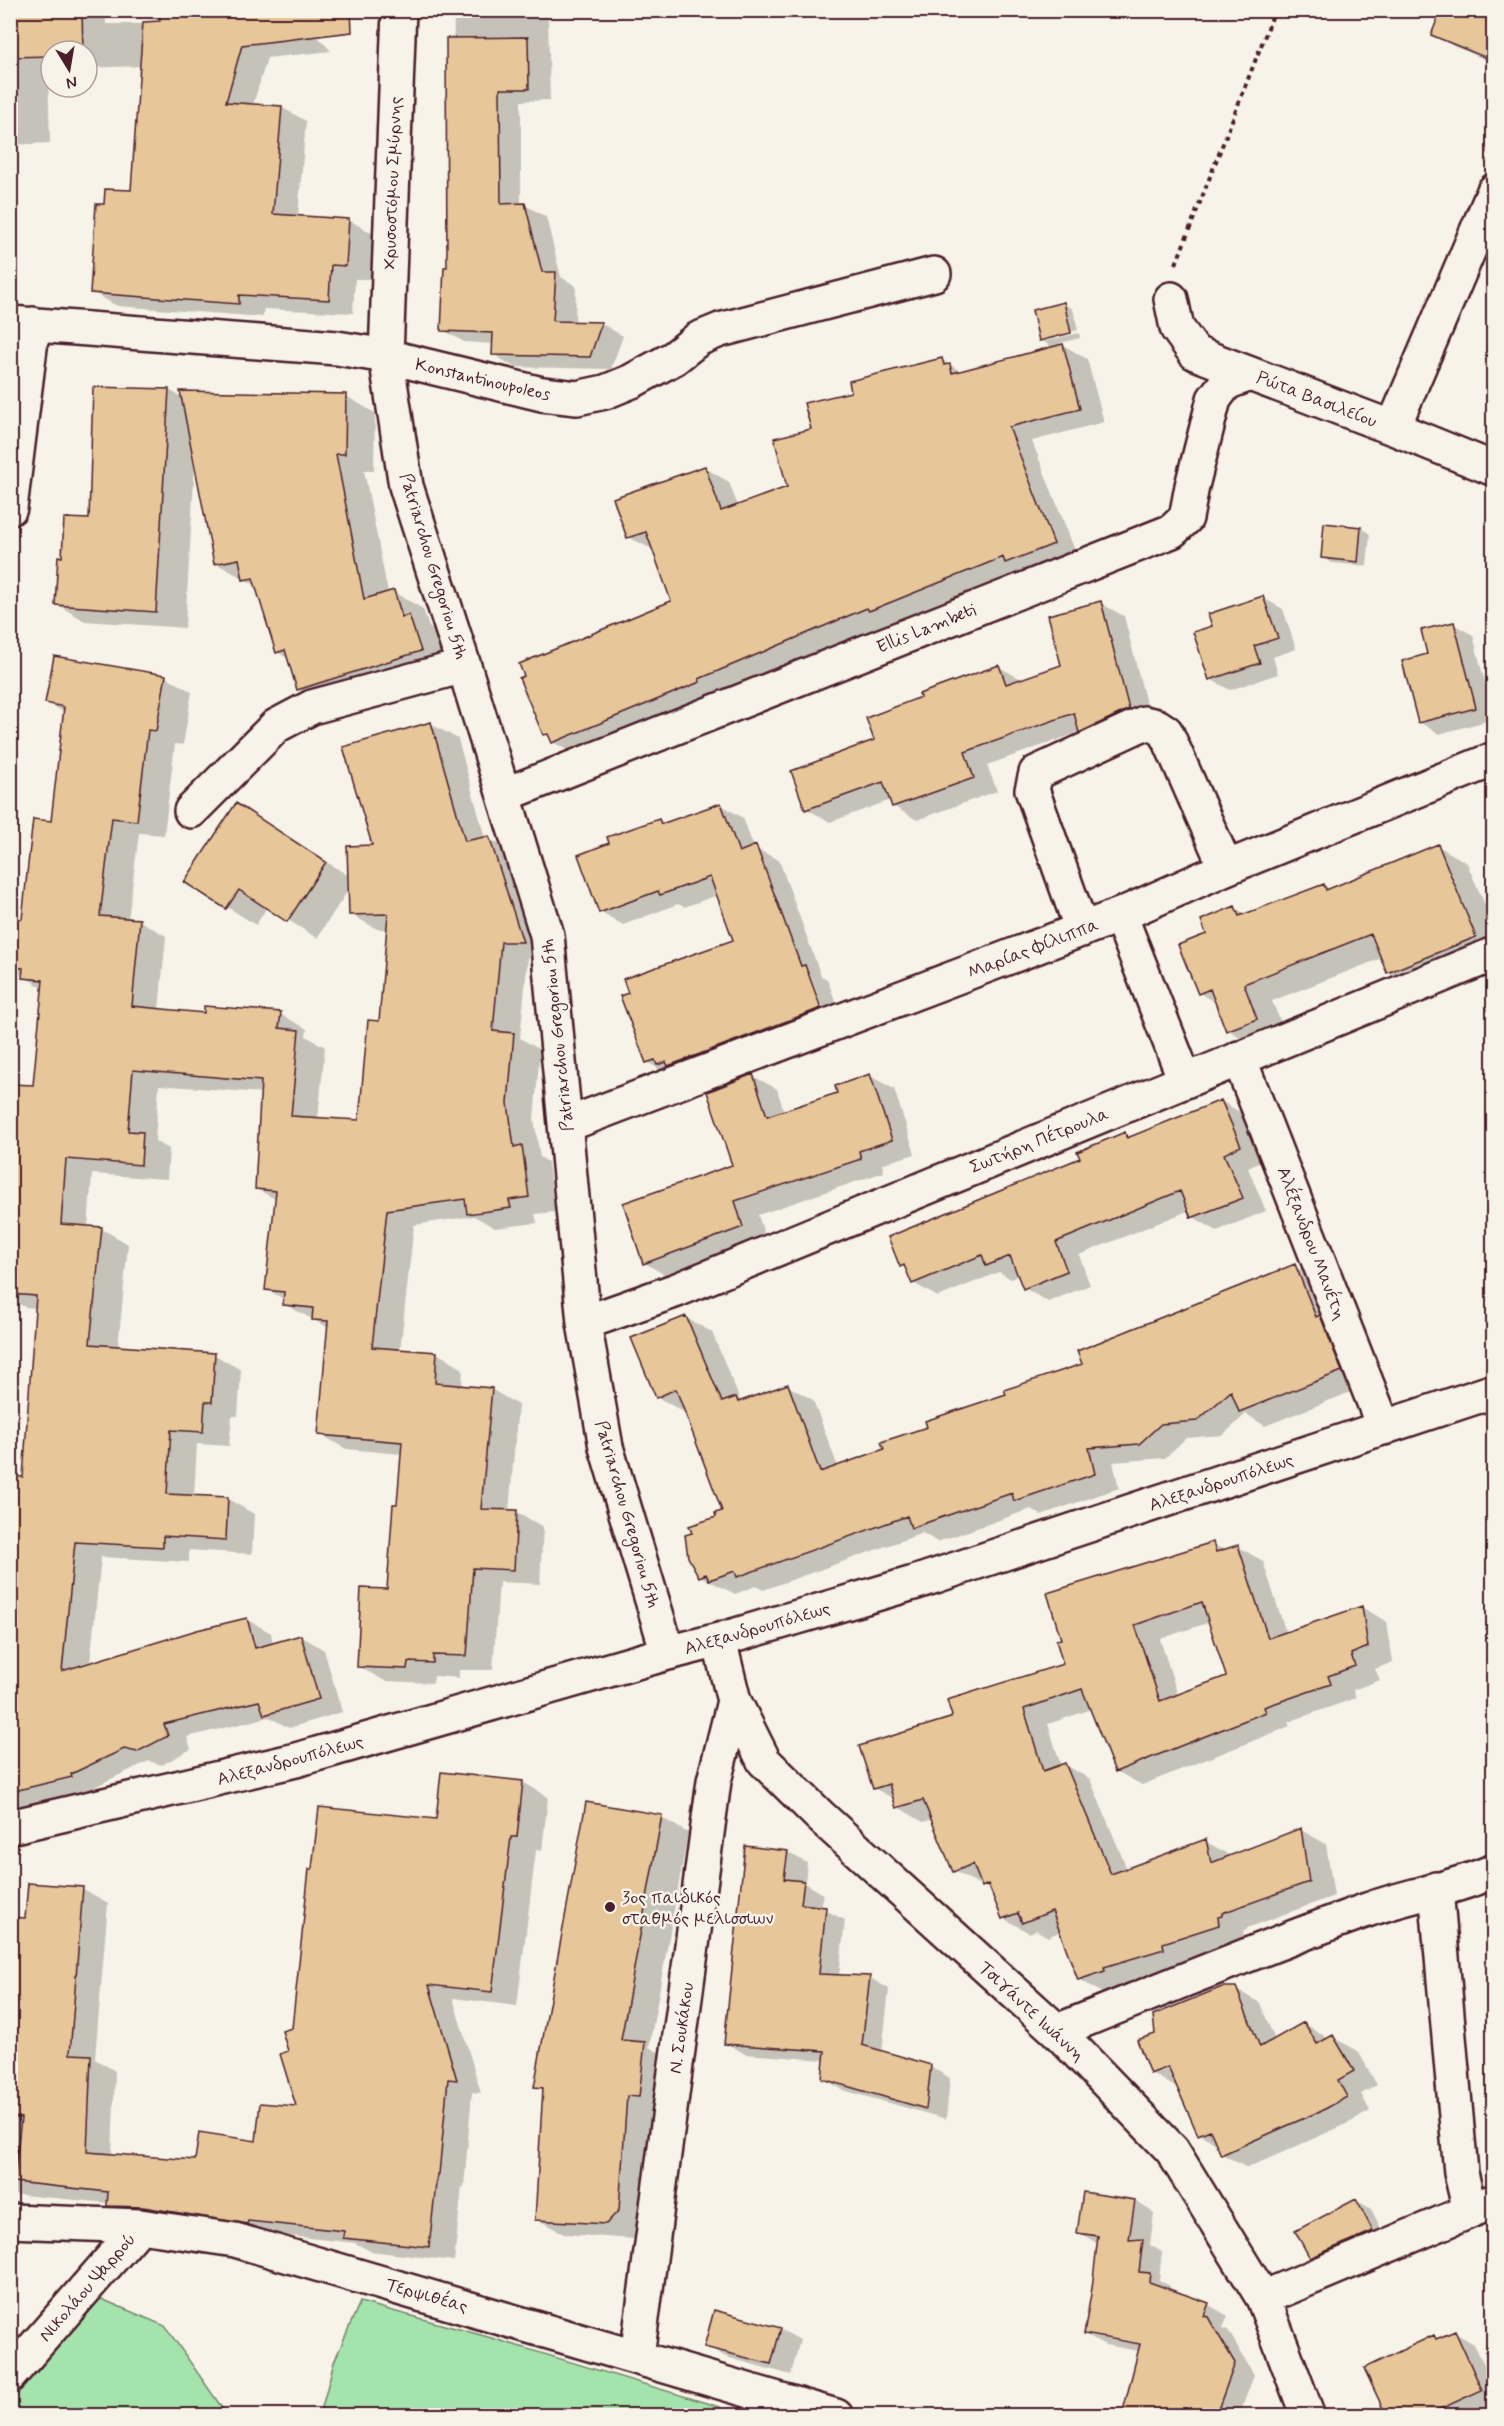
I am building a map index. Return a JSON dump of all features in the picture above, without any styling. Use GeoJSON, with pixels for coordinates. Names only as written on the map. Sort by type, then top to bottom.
{"type":"FeatureCollection","features":[{"type":"Feature","properties":{"kind":"street","name":"Χρυσοστόμου Σμύρνης"},"geometry":{"type":"LineString","coordinates":[[386,356],[399,10]]}},
{"type":"Feature","properties":{"kind":"street"},"geometry":{"type":"LineString","coordinates":[[1393,428],[1494,191]]}},
{"type":"Feature","properties":{"kind":"street","name":"Konstantinoupoleos"},"geometry":{"type":"LineString","coordinates":[[22,324],[337,348],[386,356],[543,394],[577,398],[605,392],[632,381],[674,357],[698,339],[720,330],[934,274]]}},
{"type":"Feature","properties":{"kind":"street","name":"Ρώτα Βασιλείου"},"geometry":{"type":"LineString","coordinates":[[1171,299],[1177,328],[1195,353],[1494,469]]}},
{"type":"Feature","properties":{"kind":"street"},"geometry":{"type":"LineString","coordinates":[[10,508],[22,324]]}},
{"type":"Feature","properties":{"kind":"street","name":"Patriarchou Gregoriou 5th"},"geometry":{"type":"LineString","coordinates":[[386,356],[406,486],[547,935],[584,1323],[606,1447],[668,1653]]}},
{"type":"Feature","properties":{"kind":"street","name":"Ellis Lambeti"},"geometry":{"type":"LineString","coordinates":[[504,795],[1172,531],[1186,518],[1191,486],[1214,399],[1226,383],[1250,374]]}},
{"type":"Feature","properties":{"kind":"street"},"geometry":{"type":"LineString","coordinates":[[190,811],[276,726],[294,716],[312,707],[464,666]]}},
{"type":"Feature","properties":{"kind":"street"},"geometry":{"type":"LineString","coordinates":[[1082,930],[1032,790],[1032,781],[1036,773],[1144,723],[1157,726],[1166,732],[1226,868]]}},
{"type":"Feature","properties":{"kind":"street","name":"Μαρίας Φίλιππα"},"geometry":{"type":"LineString","coordinates":[[566,1125],[1082,930],[1226,868],[1494,759]]}},
{"type":"Feature","properties":{"kind":"street"},"geometry":{"type":"LineString","coordinates":[[1120,915],[1185,1080]]}},
{"type":"Feature","properties":{"kind":"street","name":"Σωτήρη Πέτρουλα"},"geometry":{"type":"LineString","coordinates":[[584,1323],[677,1290],[1494,954]]}},
{"type":"Feature","properties":{"kind":"street","name":"Αλέξανδρου Μανέτη"},"geometry":{"type":"LineString","coordinates":[[1239,1058],[1384,1428]]}},
{"type":"Feature","properties":{"kind":"street","name":"Αλεξανδρουπόλεως"},"geometry":{"type":"LineString","coordinates":[[10,1827],[296,1760],[917,1582],[1494,1391]]}},
{"type":"Feature","properties":{"kind":"street","name":"Τσιγάντε Ιωάννη"},"geometry":{"type":"LineString","coordinates":[[719,1640],[734,1701],[764,1761],[821,1817],[1057,2031],[1172,2150],[1263,2298],[1308,2415]]}},
{"type":"Feature","properties":{"kind":"street","name":"Ν. Σουκάκου"},"geometry":{"type":"LineString","coordinates":[[637,2356],[714,1780],[734,1701]]}},
{"type":"Feature","properties":{"kind":"street"},"geometry":{"type":"LineString","coordinates":[[1057,2031],[1369,1909],[1436,1889],[1469,1882],[1494,1871]]}},
{"type":"Feature","properties":{"kind":"street"},"geometry":{"type":"LineString","coordinates":[[1263,2298],[1482,2206],[1461,2173],[1436,1889]]}},
{"type":"Feature","properties":{"kind":"street","name":"Τερψιθέας"},"geometry":{"type":"LineString","coordinates":[[10,2221],[140,2226],[235,2240],[836,2415]]}},
{"type":"Feature","properties":{"kind":"street","name":"Νικολάου Ψαρρού"},"geometry":{"type":"LineString","coordinates":[[10,2375],[140,2226]]}},
{"type":"Feature","properties":{"kind":"path"},"geometry":{"type":"LineString","coordinates":[[1171,299],[1169,283],[1275,10]]}},
{"type":"Feature","properties":{"kind":"green space"},"geometry":{"type":"Polygon","coordinates":[[[99,2298],[165,2326],[227,2415],[11,2415],[10,2403],[99,2298]]]}},
{"type":"Feature","properties":{"kind":"green space"},"geometry":{"type":"Polygon","coordinates":[[[360,2302],[488,2337],[720,2407],[723,2415],[320,2415],[334,2362],[360,2302]]]}},
{"type":"Feature","properties":{"kind":"building"},"geometry":{"type":"Polygon","coordinates":[[[10,10],[82,10],[83,39],[39,39],[39,56],[10,57],[10,10]]]}},
{"type":"Feature","properties":{"kind":"building"},"geometry":{"type":"Polygon","coordinates":[[[159,10],[351,10],[352,32],[242,45],[226,102],[282,106],[273,214],[349,219],[346,266],[331,265],[329,300],[239,295],[239,304],[90,293],[96,204],[104,204],[105,189],[131,190],[143,22],[160,21],[159,10]]]}},
{"type":"Feature","properties":{"kind":"building"},"geometry":{"type":"Polygon","coordinates":[[[1441,10],[1494,10],[1494,61],[1431,35],[1441,10]]]}},
{"type":"Feature","properties":{"kind":"building"},"geometry":{"type":"Polygon","coordinates":[[[528,37],[529,89],[500,89],[501,204],[525,203],[542,272],[556,272],[553,321],[602,322],[590,357],[492,355],[493,333],[441,331],[444,267],[447,267],[446,38],[528,37]]]}},
{"type":"Feature","properties":{"kind":"building"},"geometry":{"type":"Polygon","coordinates":[[[1064,302],[1071,333],[1039,341],[1032,310],[1064,302]]]}},
{"type":"Feature","properties":{"kind":"building"},"geometry":{"type":"Polygon","coordinates":[[[1063,344],[1080,409],[1009,427],[1054,544],[1005,563],[1003,557],[869,611],[867,608],[699,679],[700,682],[552,743],[548,734],[543,735],[519,678],[524,676],[519,664],[671,601],[646,532],[627,538],[613,498],[705,466],[721,511],[787,487],[774,438],[811,429],[804,403],[851,392],[849,381],[942,358],[944,365],[950,364],[952,373],[1063,344]]]}},
{"type":"Feature","properties":{"kind":"building"},"geometry":{"type":"Polygon","coordinates":[[[93,387],[169,389],[156,612],[55,605],[58,556],[62,557],[64,518],[89,519],[93,387]]]}},
{"type":"Feature","properties":{"kind":"building"},"geometry":{"type":"Polygon","coordinates":[[[180,391],[346,394],[345,454],[336,454],[364,599],[394,590],[402,617],[409,615],[421,651],[297,690],[285,650],[276,653],[253,578],[243,580],[239,559],[214,564],[180,391]]]}},
{"type":"Feature","properties":{"kind":"building"},"geometry":{"type":"Polygon","coordinates":[[[1324,523],[1361,527],[1358,562],[1321,558],[1324,523]]]}},
{"type":"Feature","properties":{"kind":"building"},"geometry":{"type":"Polygon","coordinates":[[[1263,596],[1278,638],[1254,646],[1260,663],[1209,680],[1193,632],[1212,626],[1208,614],[1263,596]]]}},
{"type":"Feature","properties":{"kind":"building"},"geometry":{"type":"Polygon","coordinates":[[[1101,601],[1129,709],[1079,733],[1074,713],[965,752],[974,778],[892,807],[883,782],[805,810],[791,771],[874,740],[866,718],[921,697],[919,694],[999,665],[1006,684],[1061,665],[1048,615],[1101,601]]]}},
{"type":"Feature","properties":{"kind":"building"},"geometry":{"type":"Polygon","coordinates":[[[1454,622],[1476,708],[1418,723],[1402,661],[1427,654],[1421,630],[1454,622]]]}},
{"type":"Feature","properties":{"kind":"building"},"geometry":{"type":"Polygon","coordinates":[[[54,656],[166,675],[156,731],[148,730],[137,821],[112,818],[100,916],[140,919],[132,1006],[204,1013],[204,1006],[281,1012],[279,1028],[299,1030],[291,1116],[359,1120],[368,1020],[379,1021],[388,914],[349,915],[347,846],[372,845],[343,747],[431,722],[465,841],[489,836],[523,942],[501,942],[493,1031],[514,1033],[508,1103],[514,1147],[522,1145],[529,1197],[509,1200],[511,1208],[467,1214],[465,1199],[387,1210],[372,1347],[437,1352],[435,1383],[492,1388],[481,1509],[517,1510],[514,1570],[473,1568],[467,1656],[433,1655],[433,1663],[408,1662],[407,1669],[357,1667],[361,1588],[387,1589],[393,1504],[397,1504],[402,1442],[318,1435],[328,1321],[312,1320],[313,1308],[283,1305],[284,1292],[265,1290],[276,1191],[255,1189],[261,1081],[133,1070],[128,1131],[143,1132],[141,1165],[66,1159],[61,1224],[102,1227],[90,1344],[215,1353],[212,1402],[205,1402],[203,1432],[171,1430],[167,1494],[228,1497],[226,1540],[163,1536],[163,1547],[75,1542],[62,1671],[197,1630],[247,1618],[255,1648],[301,1635],[319,1699],[264,1715],[259,1701],[164,1724],[168,1736],[137,1752],[124,1749],[71,1774],[72,1777],[10,1792],[10,1605],[17,1538],[10,1537],[10,1476],[23,1477],[36,1296],[10,1294],[10,1084],[33,1085],[43,980],[22,978],[23,968],[10,967],[10,918],[22,919],[33,819],[51,821],[64,707],[45,703],[54,656]]]}},
{"type":"Feature","properties":{"kind":"building"},"geometry":{"type":"Polygon","coordinates":[[[236,803],[326,862],[287,922],[239,890],[226,909],[184,882],[236,803]]]}},
{"type":"Feature","properties":{"kind":"building"},"geometry":{"type":"Polygon","coordinates":[[[721,803],[739,852],[756,845],[801,966],[805,965],[821,1008],[668,1066],[666,1062],[657,1065],[655,1060],[646,1063],[620,996],[628,993],[623,979],[733,940],[710,877],[660,895],[658,891],[599,913],[578,855],[609,843],[607,837],[659,819],[661,824],[721,803]]]}},
{"type":"Feature","properties":{"kind":"building"},"geometry":{"type":"Polygon","coordinates":[[[1438,844],[1476,937],[1387,973],[1371,934],[1244,984],[1257,1019],[1226,1031],[1210,989],[1198,994],[1178,945],[1206,934],[1201,920],[1235,906],[1239,916],[1324,884],[1326,890],[1438,844]]]}},
{"type":"Feature","properties":{"kind":"building"},"geometry":{"type":"Polygon","coordinates":[[[753,1074],[767,1116],[837,1093],[835,1086],[870,1074],[892,1140],[859,1151],[861,1159],[735,1201],[743,1227],[643,1264],[623,1203],[732,1165],[707,1092],[753,1074]]]}},
{"type":"Feature","properties":{"kind":"building"},"geometry":{"type":"Polygon","coordinates":[[[1221,1100],[1241,1146],[1224,1154],[1243,1198],[1191,1218],[1180,1191],[1056,1242],[1067,1271],[1023,1289],[1010,1256],[986,1266],[982,1255],[912,1284],[904,1265],[900,1267],[888,1237],[1080,1158],[1077,1152],[1125,1132],[1127,1138],[1221,1100]]]}},
{"type":"Feature","properties":{"kind":"building"},"geometry":{"type":"Polygon","coordinates":[[[1295,1264],[1316,1317],[1320,1315],[1342,1371],[1239,1412],[1231,1391],[1197,1421],[1161,1424],[1139,1444],[1089,1448],[1095,1474],[1014,1501],[1012,1493],[911,1528],[907,1516],[737,1577],[735,1571],[709,1580],[706,1574],[699,1577],[688,1557],[685,1535],[692,1533],[689,1526],[716,1517],[715,1513],[722,1511],[676,1389],[656,1398],[631,1338],[686,1316],[722,1402],[736,1397],[738,1402],[788,1384],[820,1472],[884,1449],[881,1442],[927,1427],[925,1421],[1006,1394],[1004,1390],[1082,1364],[1077,1351],[1295,1264]]]}},
{"type":"Feature","properties":{"kind":"building"},"geometry":{"type":"Polygon","coordinates":[[[1213,1542],[1216,1552],[1238,1545],[1268,1638],[1362,1606],[1368,1647],[1351,1654],[1355,1666],[1328,1676],[1331,1684],[1264,1707],[1266,1712],[1115,1772],[1082,1689],[1024,1709],[1043,1771],[1065,1763],[1111,1874],[1206,1839],[1211,1863],[1301,1828],[1309,1882],[1222,1913],[1222,1916],[1218,1917],[1219,1925],[1163,1943],[1164,1949],[1104,1967],[1105,1971],[1078,1980],[1052,1911],[1022,1923],[1018,1913],[1002,1919],[988,1884],[982,1887],[973,1864],[953,1872],[923,1800],[896,1808],[889,1784],[873,1789],[859,1746],[950,1718],[952,1716],[947,1700],[1063,1664],[1056,1640],[1061,1639],[1047,1593],[1213,1542]],[[1202,1602],[1135,1625],[1160,1701],[1226,1676],[1202,1602]]]}},
{"type":"Feature","properties":{"kind":"building"},"geometry":{"type":"Polygon","coordinates":[[[441,1772],[523,1781],[517,1837],[511,1837],[492,1992],[429,1985],[457,2080],[448,2079],[429,2247],[343,2238],[344,2231],[248,2221],[247,2224],[143,2207],[107,2206],[108,2192],[14,2182],[21,2118],[10,2117],[10,1917],[25,1918],[28,1883],[83,1887],[70,2054],[91,2055],[87,2152],[195,2160],[199,2132],[256,2141],[260,2103],[296,2106],[280,2054],[288,2051],[282,2031],[292,2028],[309,1869],[312,1869],[319,1807],[436,1819],[441,1772]]]}},
{"type":"Feature","properties":{"kind":"building"},"geometry":{"type":"Polygon","coordinates":[[[586,1802],[662,1815],[621,2040],[645,2042],[639,2097],[627,2096],[619,2210],[606,2224],[535,2220],[543,2088],[534,2087],[586,1802]]]}},
{"type":"Feature","properties":{"kind":"building"},"geometry":{"type":"Polygon","coordinates":[[[745,1846],[788,1851],[784,1879],[804,1881],[801,1904],[826,1907],[819,1974],[870,1976],[862,2045],[931,2065],[926,2109],[822,2079],[825,2051],[724,2044],[745,1846]]]}},
{"type":"Feature","properties":{"kind":"building"},"geometry":{"type":"Polygon","coordinates":[[[1222,1987],[1236,1987],[1260,2047],[1304,2022],[1317,2044],[1333,2035],[1354,2071],[1338,2080],[1347,2097],[1221,2155],[1210,2130],[1198,2135],[1168,2067],[1150,2074],[1137,2040],[1155,2034],[1153,2015],[1222,1987]]]}},
{"type":"Feature","properties":{"kind":"building"},"geometry":{"type":"Polygon","coordinates":[[[1083,2192],[1135,2200],[1129,2240],[1143,2239],[1139,2272],[1150,2273],[1149,2282],[1209,2303],[1204,2316],[1208,2317],[1235,2363],[1216,2415],[1122,2415],[1140,2344],[1084,2334],[1098,2236],[1077,2233],[1083,2192]]]}},
{"type":"Feature","properties":{"kind":"building"},"geometry":{"type":"Polygon","coordinates":[[[1356,2199],[1373,2231],[1310,2258],[1295,2231],[1356,2199]]]}},
{"type":"Feature","properties":{"kind":"building"},"geometry":{"type":"Polygon","coordinates":[[[714,2310],[781,2328],[771,2364],[704,2347],[714,2310]]]}},
{"type":"Feature","properties":{"kind":"building"},"geometry":{"type":"Polygon","coordinates":[[[1455,2331],[1482,2390],[1427,2415],[1386,2415],[1364,2368],[1434,2335],[1436,2339],[1455,2331]]]}},
{"type":"Feature","properties":{"kind":"place","name":"3ος παιδικός σταθμός μελισσιων"},"geometry":{"type":"Point","coordinates":[610,1907]}}]}
